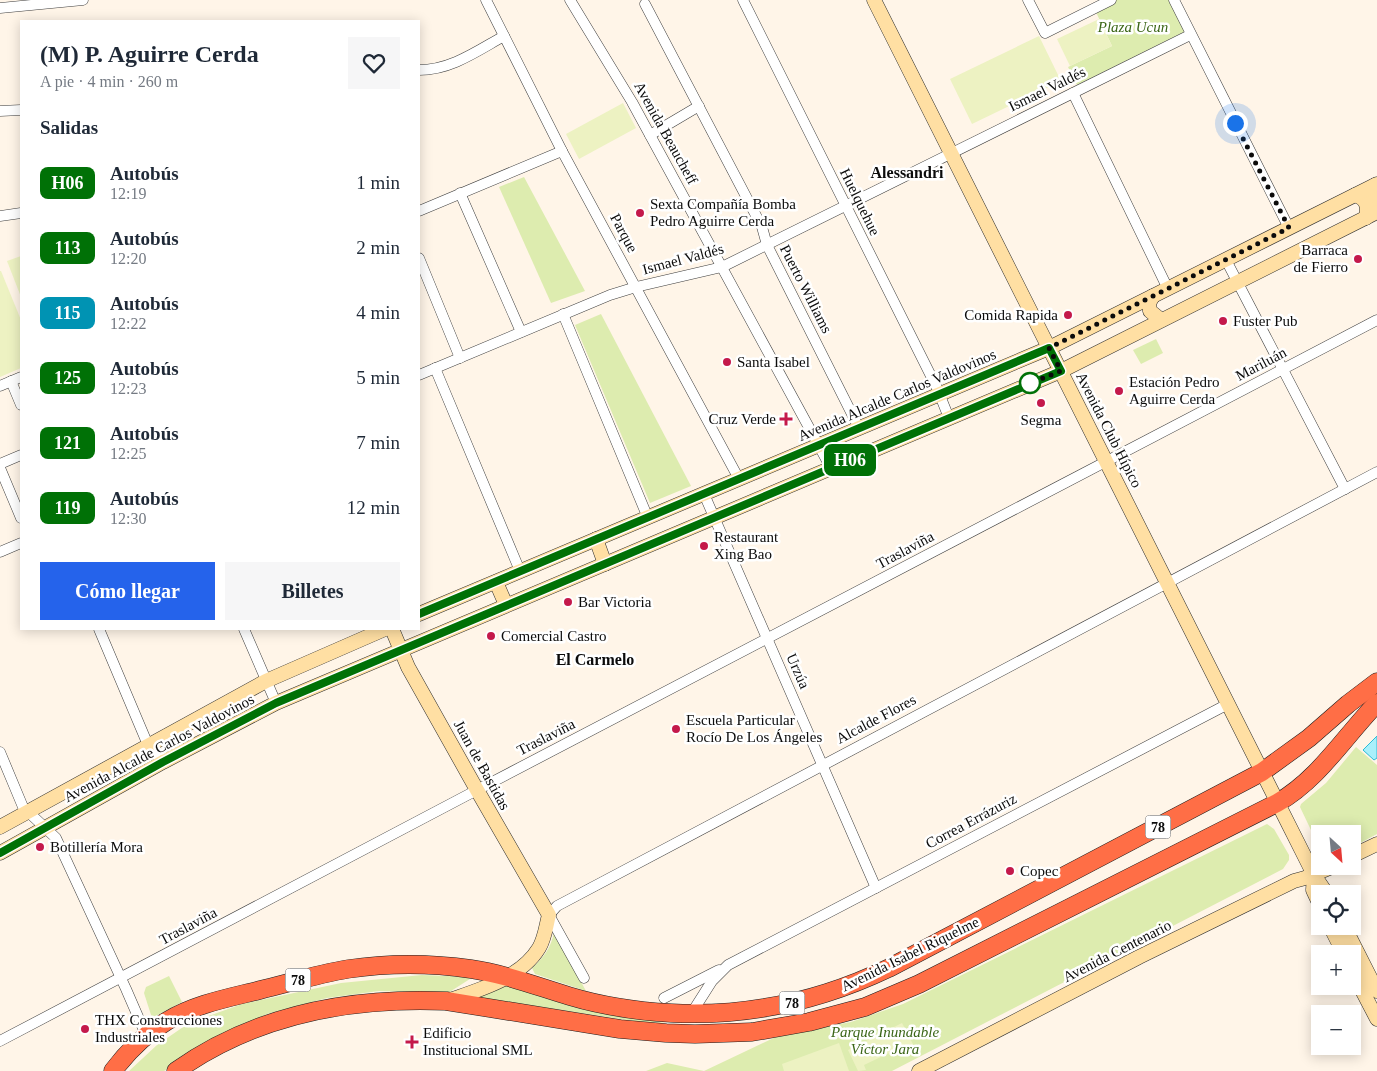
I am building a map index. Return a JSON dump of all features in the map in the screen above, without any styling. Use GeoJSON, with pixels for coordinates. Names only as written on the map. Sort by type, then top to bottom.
{"type":"FeatureCollection","features":[{"type":"Feature","properties":{"kind":"highway","name":"Avenida Isabel Riquelme"},"geometry":{"type":"LineString","coordinates":[[113,1071],[127,1053],[146,1035],[179,1014],[204,1004],[347,969],[393,965],[442,965],[469,968],[508,976],[571,997],[650,1012],[691,1014],[742,1012],[812,998],[889,968],[1262,772],[1309,738],[1377,682]]}},
{"type":"Feature","properties":{"kind":"highway","name":"Avenida Isabel Riquelme"},"geometry":{"type":"LineString","coordinates":[[176,1071],[226,1041],[268,1024],[308,1012],[372,1001],[446,1001],[666,1034],[752,1032],[809,1022],[865,1007],[919,984],[1277,803],[1297,791],[1314,775],[1377,703]]}},
{"type":"Feature","properties":{"kind":"main road","name":"Avenida Club Hípico"},"geometry":{"type":"LineString","coordinates":[[874,0],[1311,869]]}},
{"type":"Feature","properties":{"kind":"main road","name":"Avenida Alcalde Carlos Valdovinos"},"geometry":{"type":"LineString","coordinates":[[420,614],[1049,348],[1376,184]]}},
{"type":"Feature","properties":{"kind":"main road"},"geometry":{"type":"LineString","coordinates":[[1376,184],[1374,194],[1377,201]]}},
{"type":"Feature","properties":{"kind":"main road"},"geometry":{"type":"LineString","coordinates":[[1355,195],[1364,200],[1372,215]]}},
{"type":"Feature","properties":{"kind":"main road"},"geometry":{"type":"LineString","coordinates":[[1330,208],[1327,216],[1328,221],[1331,225],[1342,230]]}},
{"type":"Feature","properties":{"kind":"main road","name":"Avenida Alcalde Carlos Valdovinos"},"geometry":{"type":"LineString","coordinates":[[0,853],[163,762],[276,703],[1061,371],[1372,215]]}},
{"type":"Feature","properties":{"kind":"main road"},"geometry":{"type":"LineString","coordinates":[[1307,219],[1313,220],[1320,225],[1320,241]]}},
{"type":"Feature","properties":{"kind":"main road"},"geometry":{"type":"LineString","coordinates":[[1153,296],[1149,303],[1150,311],[1161,320]]}},
{"type":"Feature","properties":{"kind":"main road"},"geometry":{"type":"LineString","coordinates":[[1130,308],[1139,308],[1142,311],[1145,316],[1145,329]]}},
{"type":"Feature","properties":{"kind":"main road"},"geometry":{"type":"LineString","coordinates":[[596,539],[605,564]]}},
{"type":"Feature","properties":{"kind":"main road"},"geometry":{"type":"LineString","coordinates":[[496,582],[506,605]]}},
{"type":"Feature","properties":{"kind":"main road","name":"Avenida Alcalde Carlos Valdovinos"},"geometry":{"type":"LineString","coordinates":[[0,827],[266,681],[382,630]]}},
{"type":"Feature","properties":{"kind":"main road","name":"Juan de Bastidas"},"geometry":{"type":"LineString","coordinates":[[392,630],[400,650],[549,915]]}},
{"type":"Feature","properties":{"kind":"main road"},"geometry":{"type":"LineString","coordinates":[[1361,852],[1377,844]]}},
{"type":"Feature","properties":{"kind":"main road","name":"Avenida Club Hípico"},"geometry":{"type":"LineString","coordinates":[[1314,875],[1321,885]]}},
{"type":"Feature","properties":{"kind":"main road","name":"Avenida Club Hípico"},"geometry":{"type":"LineString","coordinates":[[1313,885],[1314,875]]}},
{"type":"Feature","properties":{"kind":"main road","name":"Avenida Centenario"},"geometry":{"type":"LineString","coordinates":[[919,1071],[1139,957],[1294,881],[1314,875]]}},
{"type":"Feature","properties":{"kind":"main road"},"geometry":{"type":"LineString","coordinates":[[446,1001],[508,976],[526,963],[538,949],[549,915]]}},
{"type":"Feature","properties":{"kind":"main road"},"geometry":{"type":"LineString","coordinates":[[1361,975],[1377,991]]}},
{"type":"Feature","properties":{"kind":"main road"},"geometry":{"type":"LineString","coordinates":[[1361,981],[1377,1019]]}},
{"type":"Feature","properties":{"kind":"street"},"geometry":{"type":"LineString","coordinates":[[0,8],[83,0]]}},
{"type":"Feature","properties":{"kind":"street","name":"Parque"},"geometry":{"type":"LineString","coordinates":[[486,0],[562,151],[739,479]]}},
{"type":"Feature","properties":{"kind":"street","name":"Avenida Beaucheff"},"geometry":{"type":"LineString","coordinates":[[570,0],[650,135],[831,468]]}},
{"type":"Feature","properties":{"kind":"street","name":"Huelquehue"},"geometry":{"type":"LineString","coordinates":[[743,0],[940,394],[949,418]]}},
{"type":"Feature","properties":{"kind":"street"},"geometry":{"type":"LineString","coordinates":[[1028,0],[1045,33],[1111,0]]}},
{"type":"Feature","properties":{"kind":"street"},"geometry":{"type":"LineString","coordinates":[[1174,0],[1289,228]]}},
{"type":"Feature","properties":{"kind":"street","name":"Puerto Williams"},"geometry":{"type":"LineString","coordinates":[[645,4],[762,227],[767,245],[859,428]]}},
{"type":"Feature","properties":{"kind":"street","name":"Ismael Valdés"},"geometry":{"type":"LineString","coordinates":[[420,375],[610,295],[722,267],[1190,35]]}},
{"type":"Feature","properties":{"kind":"street"},"geometry":{"type":"LineString","coordinates":[[420,70],[431,70],[462,60],[504,36]]}},
{"type":"Feature","properties":{"kind":"street"},"geometry":{"type":"LineString","coordinates":[[1073,93],[1168,289]]}},
{"type":"Feature","properties":{"kind":"street"},"geometry":{"type":"LineString","coordinates":[[650,135],[699,106]]}},
{"type":"Feature","properties":{"kind":"street"},"geometry":{"type":"LineString","coordinates":[[0,112],[20,110]]}},
{"type":"Feature","properties":{"kind":"street"},"geometry":{"type":"LineString","coordinates":[[420,210],[562,151]]}},
{"type":"Feature","properties":{"kind":"street"},"geometry":{"type":"LineString","coordinates":[[460,193],[521,332]]}},
{"type":"Feature","properties":{"kind":"street"},"geometry":{"type":"LineString","coordinates":[[0,216],[20,213]]}},
{"type":"Feature","properties":{"kind":"street"},"geometry":{"type":"LineString","coordinates":[[420,260],[460,358]]}},
{"type":"Feature","properties":{"kind":"street"},"geometry":{"type":"LineString","coordinates":[[1226,260],[1345,489]]}},
{"type":"Feature","properties":{"kind":"street"},"geometry":{"type":"LineString","coordinates":[[563,314],[648,518]]}},
{"type":"Feature","properties":{"kind":"street","name":"Mariluán"},"geometry":{"type":"LineString","coordinates":[[1106,461],[1377,320]]}},
{"type":"Feature","properties":{"kind":"street"},"geometry":{"type":"LineString","coordinates":[[435,368],[520,571]]}},
{"type":"Feature","properties":{"kind":"street"},"geometry":{"type":"LineString","coordinates":[[0,386],[13,386],[20,378]]}},
{"type":"Feature","properties":{"kind":"street"},"geometry":{"type":"LineString","coordinates":[[13,386],[20,403]]}},
{"type":"Feature","properties":{"kind":"street"},"geometry":{"type":"LineString","coordinates":[[0,464],[20,455]]}},
{"type":"Feature","properties":{"kind":"street","name":"Traslaviña"},"geometry":{"type":"LineString","coordinates":[[0,1041],[1106,461]]}},
{"type":"Feature","properties":{"kind":"street"},"geometry":{"type":"LineString","coordinates":[[0,468],[20,516]]}},
{"type":"Feature","properties":{"kind":"street"},"geometry":{"type":"LineString","coordinates":[[1167,582],[1377,472]]}},
{"type":"Feature","properties":{"kind":"street","name":"Urzúa"},"geometry":{"type":"LineString","coordinates":[[704,494],[876,888]]}},
{"type":"Feature","properties":{"kind":"street"},"geometry":{"type":"LineString","coordinates":[[0,552],[20,543]]}},
{"type":"Feature","properties":{"kind":"street","name":"Alcalde Flores"},"geometry":{"type":"LineString","coordinates":[[549,915],[562,903],[1167,582]]}},
{"type":"Feature","properties":{"kind":"street"},"geometry":{"type":"LineString","coordinates":[[99,630],[148,745],[163,762]]}},
{"type":"Feature","properties":{"kind":"street"},"geometry":{"type":"LineString","coordinates":[[244,630],[276,703]]}},
{"type":"Feature","properties":{"kind":"street","name":"Correa Errázuriz"},"geometry":{"type":"LineString","coordinates":[[664,998],[1228,704]]}},
{"type":"Feature","properties":{"kind":"street"},"geometry":{"type":"LineString","coordinates":[[0,752],[23,807],[56,838],[146,1035]]}},
{"type":"Feature","properties":{"kind":"street","name":"Juan de Bastidas"},"geometry":{"type":"LineString","coordinates":[[549,915],[584,978]]}},
{"type":"Feature","properties":{"kind":"street","name":"Correa Errázuriz"},"geometry":{"type":"LineString","coordinates":[[691,1014],[712,981],[728,965]]}},
{"type":"Feature","properties":{"kind":"green space","name":"Plaza Ucun"},"geometry":{"type":"Polygon","coordinates":[[[1116,0],[1170,0],[1186,31],[1077,85],[1068,67],[1112,46],[1095,10],[1116,0]]]}},
{"type":"Feature","properties":{"kind":"green space"},"geometry":{"type":"Polygon","coordinates":[[[1099,19],[1112,46],[1070,66],[1057,39],[1099,19]]]}},
{"type":"Feature","properties":{"kind":"green space"},"geometry":{"type":"Polygon","coordinates":[[[1039,36],[1061,81],[972,124],[950,79],[1039,36]]]}},
{"type":"Feature","properties":{"kind":"green space"},"geometry":{"type":"Polygon","coordinates":[[[623,103],[636,128],[579,159],[566,134],[623,103]]]}},
{"type":"Feature","properties":{"kind":"green space"},"geometry":{"type":"Polygon","coordinates":[[[524,177],[585,291],[551,303],[499,187],[524,177]]]}},
{"type":"Feature","properties":{"kind":"green space"},"geometry":{"type":"Polygon","coordinates":[[[20,256],[20,294],[7,261],[20,256]]]}},
{"type":"Feature","properties":{"kind":"green space"},"geometry":{"type":"Polygon","coordinates":[[[1,271],[20,318],[20,368],[0,377],[1,271]]]}},
{"type":"Feature","properties":{"kind":"green space"},"geometry":{"type":"Polygon","coordinates":[[[601,314],[691,486],[650,503],[575,325],[601,314]]]}},
{"type":"Feature","properties":{"kind":"green space"},"geometry":{"type":"Polygon","coordinates":[[[1156,339],[1163,353],[1141,364],[1133,350],[1156,339]]]}},
{"type":"Feature","properties":{"kind":"green space"},"geometry":{"type":"Polygon","coordinates":[[[1356,747],[1377,765],[1377,834],[1361,843],[1361,825],[1311,825],[1311,830],[1300,807],[1301,804],[1326,783],[1356,747]]]}},
{"type":"Feature","properties":{"kind":"green space","name":"Parque Inundable Víctor Jara"},"geometry":{"type":"Polygon","coordinates":[[[1267,824],[1274,829],[1289,855],[1289,860],[1283,869],[892,1071],[704,1071],[780,1035],[851,1022],[903,1004],[1267,824]]]}},
{"type":"Feature","properties":{"kind":"green space"},"geometry":{"type":"Polygon","coordinates":[[[554,932],[586,991],[535,974],[532,968],[546,952],[554,932]]]}},
{"type":"Feature","properties":{"kind":"green space"},"geometry":{"type":"Polygon","coordinates":[[[422,975],[473,977],[448,993],[379,991],[327,998],[267,1014],[213,1040],[164,1071],[129,1071],[157,1045],[189,1023],[242,1004],[341,983],[422,975]]]}},
{"type":"Feature","properties":{"kind":"green space"},"geometry":{"type":"Polygon","coordinates":[[[169,976],[182,1002],[152,1018],[144,993],[146,987],[169,976]]]}},
{"type":"Feature","properties":{"kind":"green space"},"geometry":{"type":"Polygon","coordinates":[[[508,985],[606,1013],[666,1023],[640,1022],[475,997],[508,985]]]}},
{"type":"Feature","properties":{"kind":"green space"},"geometry":{"type":"Polygon","coordinates":[[[902,1023],[914,1046],[908,1049],[906,1045],[864,1065],[866,1070],[858,1071],[848,1050],[902,1023]]]}},
{"type":"Feature","properties":{"kind":"green space"},"geometry":{"type":"Polygon","coordinates":[[[839,1043],[849,1071],[784,1071],[782,1064],[839,1043]]]}},
{"type":"Feature","properties":{"kind":"green space"},"geometry":{"type":"Polygon","coordinates":[[[667,1063],[704,1071],[646,1071],[667,1063]]]}},
{"type":"Feature","properties":{"kind":"water"},"geometry":{"type":"Polygon","coordinates":[[[1377,736],[1377,758],[1374,760],[1363,750],[1377,736]]]}},
{"type":"Feature","properties":{"kind":"bus line","name":"H06"},"geometry":{"type":"LineString","coordinates":[[0,853],[163,762],[276,703],[1061,371],[1049,348],[420,614]]}},
{"type":"Feature","properties":{"kind":"place","name":"Sexta Compañía Bomba Pedro Aguirre Cerda"},"geometry":{"type":"Point","coordinates":[640,213]}},
{"type":"Feature","properties":{"kind":"place","name":"Barraca de Fierro"},"geometry":{"type":"Point","coordinates":[1358,259]}},
{"type":"Feature","properties":{"kind":"place","name":"Comida Rapida"},"geometry":{"type":"Point","coordinates":[1068,315]}},
{"type":"Feature","properties":{"kind":"place","name":"Fuster Pub"},"geometry":{"type":"Point","coordinates":[1223,321]}},
{"type":"Feature","properties":{"kind":"place","name":"Santa Isabel"},"geometry":{"type":"Point","coordinates":[727,362]}},
{"type":"Feature","properties":{"kind":"place","name":"Estación Pedro Aguirre Cerda"},"geometry":{"type":"Point","coordinates":[1119,391]}},
{"type":"Feature","properties":{"kind":"place","name":"Segma"},"geometry":{"type":"Point","coordinates":[1041,403]}},
{"type":"Feature","properties":{"kind":"place","name":"Cruz Verde"},"geometry":{"type":"Point","coordinates":[786,419]}},
{"type":"Feature","properties":{"kind":"place","name":"Restaurant Xing Bao"},"geometry":{"type":"Point","coordinates":[704,546]}},
{"type":"Feature","properties":{"kind":"place","name":"Bar Victoria"},"geometry":{"type":"Point","coordinates":[568,602]}},
{"type":"Feature","properties":{"kind":"place","name":"Comercial Castro"},"geometry":{"type":"Point","coordinates":[491,636]}},
{"type":"Feature","properties":{"kind":"place","name":"Escuela Particular Rocío De Los Ángeles"},"geometry":{"type":"Point","coordinates":[676,729]}},
{"type":"Feature","properties":{"kind":"place","name":"Botillería Mora"},"geometry":{"type":"Point","coordinates":[40,847]}},
{"type":"Feature","properties":{"kind":"place","name":"Copec"},"geometry":{"type":"Point","coordinates":[1010,871]}},
{"type":"Feature","properties":{"kind":"place","name":"THX Construcciones Industriales"},"geometry":{"type":"Point","coordinates":[85,1029]}},
{"type":"Feature","properties":{"kind":"place","name":"Edificio Institucional SML"},"geometry":{"type":"Point","coordinates":[412,1042]}},
{"type":"Feature","properties":{"kind":"district","name":"Alessandri"},"geometry":{"type":"Point","coordinates":[907,172]}},
{"type":"Feature","properties":{"kind":"district","name":"El Carmelo"},"geometry":{"type":"Point","coordinates":[595,659]}},
{"type":"Feature","properties":{"kind":"route"},"geometry":{"type":"LineString","coordinates":[[1030,383],[1028,384],[1061,371],[1049,348],[1289,228],[1235,123]]}}]}
